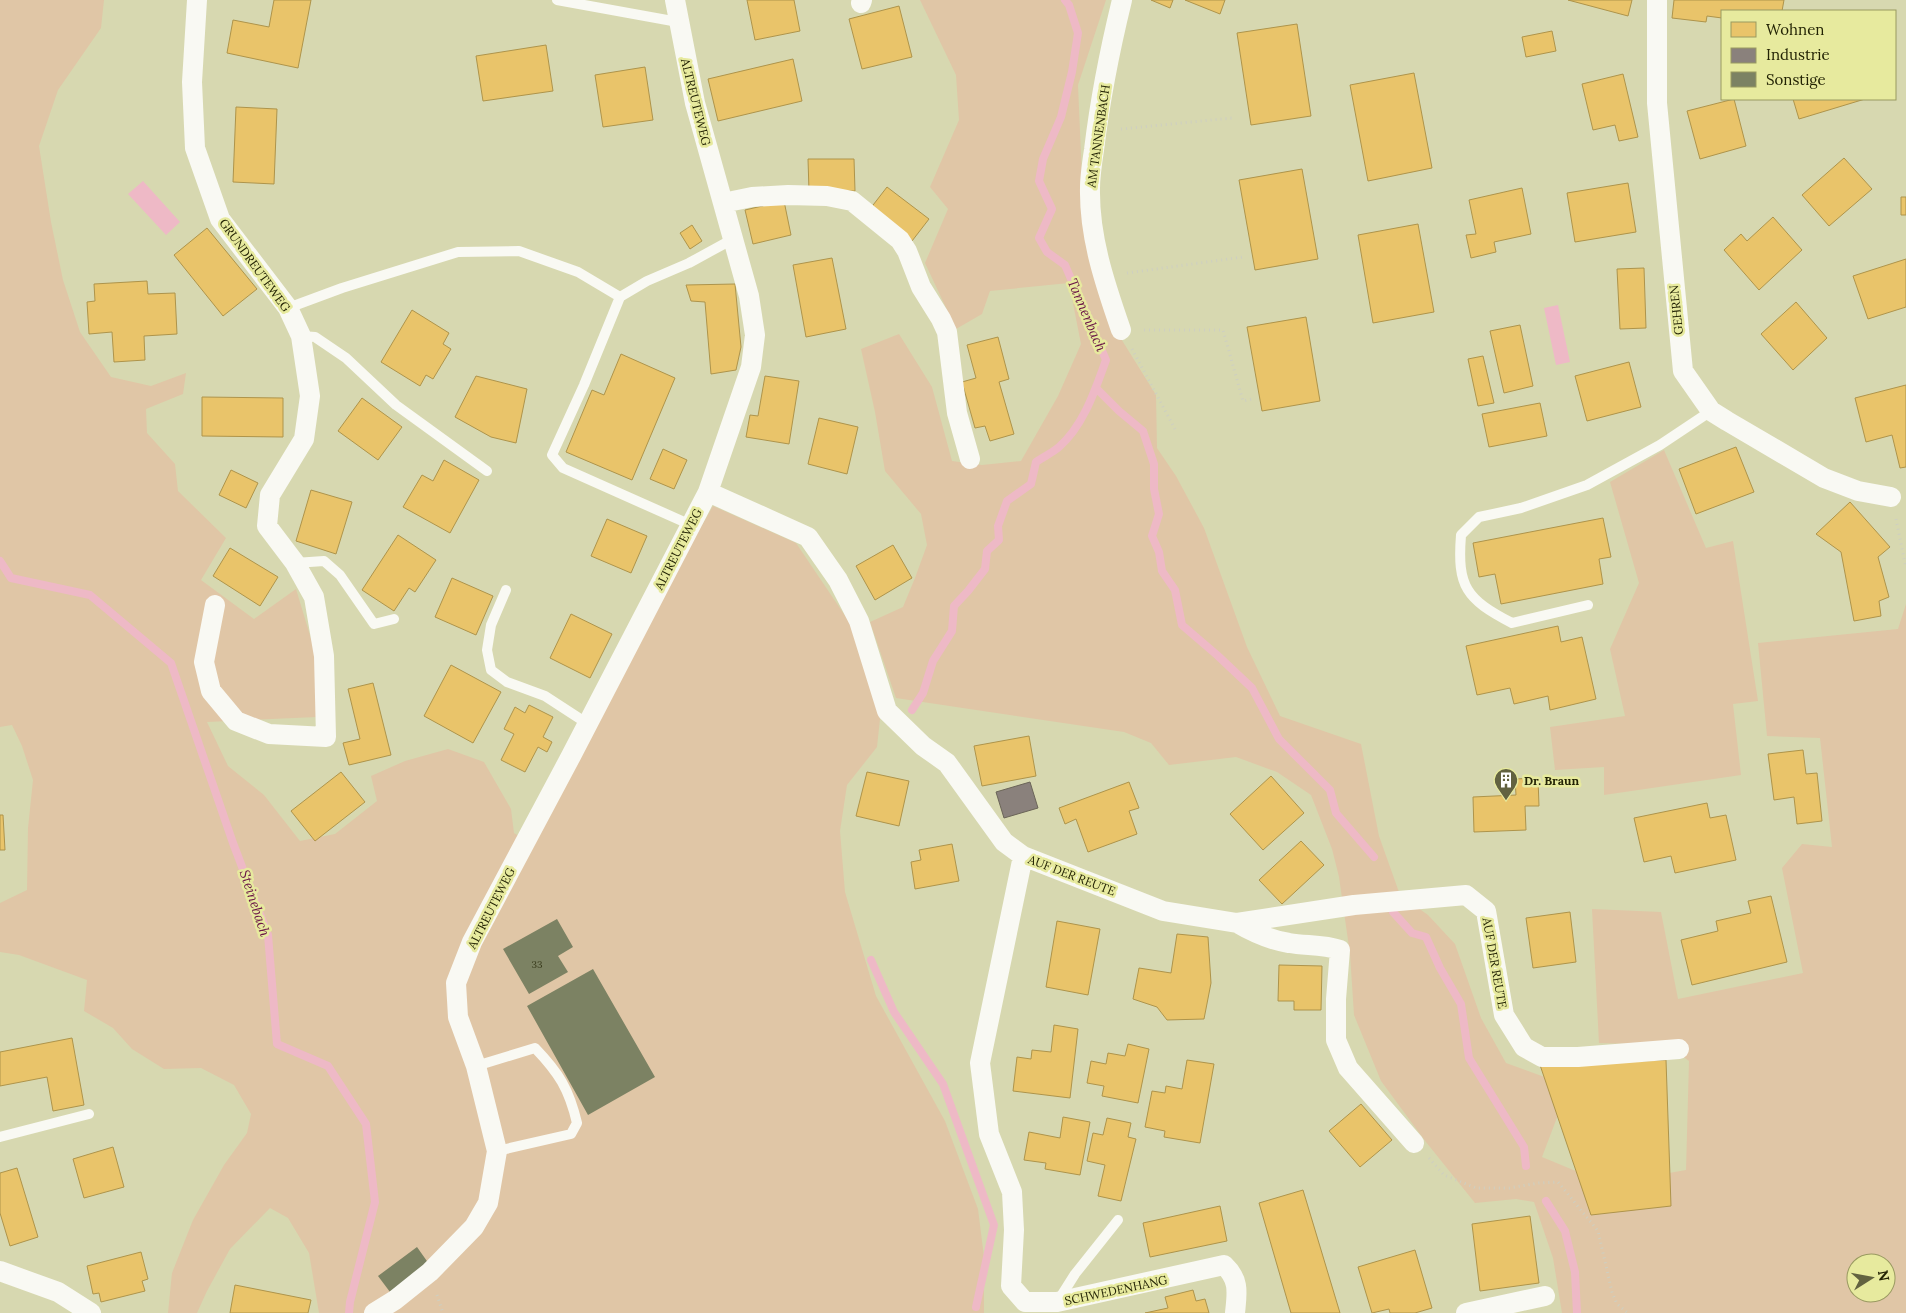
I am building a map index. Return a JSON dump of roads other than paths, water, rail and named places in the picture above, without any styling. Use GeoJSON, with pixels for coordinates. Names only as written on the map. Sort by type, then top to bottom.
{"type":"FeatureCollection","features":[{"type":"Feature","properties":{"kind":"street","name":"GRUNDREUTEWEG"},"geometry":{"type":"LineString","coordinates":[[197,0],[192,82],[195,148],[220,219],[288,308],[301,336],[310,396],[304,439],[270,495],[267,526],[295,563],[314,597],[324,656],[326,737],[269,734],[236,721],[211,690],[204,662],[215,605]]}},
{"type":"Feature","properties":{"kind":"street","name":"ALTREUTEWEG"},"geometry":{"type":"LineString","coordinates":[[374,1313],[430,1272],[474,1227],[488,1203],[498,1151],[476,1066],[458,1017],[456,983],[472,942],[708,492],[751,367],[755,334],[749,296],[695,103],[675,0]]}},
{"type":"Feature","properties":{"kind":"street","name":"AM TANNENBACH"},"geometry":{"type":"LineString","coordinates":[[1121,330],[1102,276],[1093,226],[1090,188],[1096,132],[1122,0]]}},
{"type":"Feature","properties":{"kind":"street","name":"GEHREN"},"geometry":{"type":"LineString","coordinates":[[1657,0],[1657,103],[1683,371],[1711,411],[1824,478],[1858,491],[1891,497]]}},
{"type":"Feature","properties":{"kind":"street"},"geometry":{"type":"LineString","coordinates":[[723,203],[752,197],[788,195],[827,196],[852,201],[900,240],[907,251],[921,287],[947,332],[957,413],[970,460]]}},
{"type":"Feature","properties":{"kind":"street","name":"AUF DER REUTE"},"geometry":{"type":"LineString","coordinates":[[708,492],[808,537],[838,580],[859,621],[887,711],[923,746],[947,763],[1004,842],[1023,856],[1163,911],[1237,923],[1354,905],[1466,895],[1486,912],[1504,1015],[1524,1047],[1542,1057],[1578,1057],[1679,1049]]}},
{"type":"Feature","properties":{"kind":"street","name":"SCHWEDENHANG"},"geometry":{"type":"LineString","coordinates":[[1023,856],[980,1063],[989,1134],[1012,1192],[1014,1230],[1011,1286],[1025,1302],[1057,1302],[1224,1266],[1233,1273],[1237,1286],[1235,1313]]}},
{"type":"Feature","properties":{"kind":"street","name":"AUF DER REUTE"},"geometry":{"type":"LineString","coordinates":[[1237,923],[1260,936],[1288,943],[1329,946],[1340,950],[1336,1000],[1336,1040],[1348,1068],[1414,1143]]}},
{"type":"Feature","properties":{"kind":"street"},"geometry":{"type":"LineString","coordinates":[[0,1271],[58,1292],[91,1313]]}},
{"type":"Feature","properties":{"kind":"street"},"geometry":{"type":"LineString","coordinates":[[1466,1313],[1545,1296]]}},
{"type":"Feature","properties":{"kind":"lane"},"geometry":{"type":"LineString","coordinates":[[557,0],[678,22]]}},
{"type":"Feature","properties":{"kind":"lane"},"geometry":{"type":"LineString","coordinates":[[691,525],[562,468],[552,455],[620,297],[733,239]]}},
{"type":"Feature","properties":{"kind":"lane"},"geometry":{"type":"LineString","coordinates":[[288,308],[342,288],[458,252],[519,251],[578,272],[620,297]]}},
{"type":"Feature","properties":{"kind":"lane"},"geometry":{"type":"LineString","coordinates":[[301,336],[315,337],[346,358],[396,405],[487,470]]}},
{"type":"Feature","properties":{"kind":"lane"},"geometry":{"type":"LineString","coordinates":[[1588,605],[1512,623],[1485,609],[1465,587],[1459,561],[1461,535],[1479,517],[1521,508],[1587,485],[1660,445],[1711,411]]}},
{"type":"Feature","properties":{"kind":"lane"},"geometry":{"type":"LineString","coordinates":[[295,563],[324,561],[340,574],[356,601],[374,624],[394,619]]}},
{"type":"Feature","properties":{"kind":"lane"},"geometry":{"type":"LineString","coordinates":[[506,590],[492,625],[487,650],[491,670],[507,682],[545,696],[588,724]]}},
{"type":"Feature","properties":{"kind":"lane"},"geometry":{"type":"LineString","coordinates":[[476,1066],[535,1048],[554,1068],[574,1107],[578,1123],[571,1134],[498,1151]]}},
{"type":"Feature","properties":{"kind":"lane"},"geometry":{"type":"LineString","coordinates":[[0,1137],[89,1114]]}},
{"type":"Feature","properties":{"kind":"lane"},"geometry":{"type":"LineString","coordinates":[[1057,1302],[1075,1274],[1118,1220]]}},
{"type":"Feature","properties":{"kind":"waterway","name":"Tannenbach"},"geometry":{"type":"LineString","coordinates":[[912,710],[923,693],[933,661],[952,631],[954,606],[985,569],[987,551],[999,540],[998,526],[1007,501],[1031,484],[1036,462],[1059,447],[1068,438],[1088,406],[1106,360],[1065,265],[1047,252],[1039,238],[1052,209],[1039,181],[1043,159],[1061,117],[1072,72],[1078,33],[1069,5],[1065,0]]}},
{"type":"Feature","properties":{"kind":"waterway"},"geometry":{"type":"LineString","coordinates":[[1096,388],[1143,431],[1154,464],[1154,489],[1159,514],[1152,536],[1159,552],[1162,571],[1175,590],[1182,625],[1252,688],[1279,739],[1330,790],[1336,813],[1374,857]]}},
{"type":"Feature","properties":{"kind":"waterway","name":"Steinebach"},"geometry":{"type":"LineString","coordinates":[[0,561],[11,578],[90,595],[171,663],[233,843],[268,935],[277,1044],[328,1066],[366,1124],[375,1202],[350,1302],[349,1313]]}},
{"type":"Feature","properties":{"kind":"waterway"},"geometry":{"type":"LineString","coordinates":[[1393,912],[1412,933],[1426,937],[1440,968],[1461,1004],[1469,1058],[1524,1147],[1526,1166]]}},
{"type":"Feature","properties":{"kind":"waterway"},"geometry":{"type":"LineString","coordinates":[[871,960],[894,1012],[943,1084],[994,1225],[976,1307]]}},
{"type":"Feature","properties":{"kind":"waterway"},"geometry":{"type":"LineString","coordinates":[[1546,1201],[1565,1231],[1575,1272],[1577,1313]]}},
{"type":"Feature","properties":{"kind":"place","name":"Dr. Braun"},"geometry":{"type":"Point","coordinates":[1506,801]}}]}
